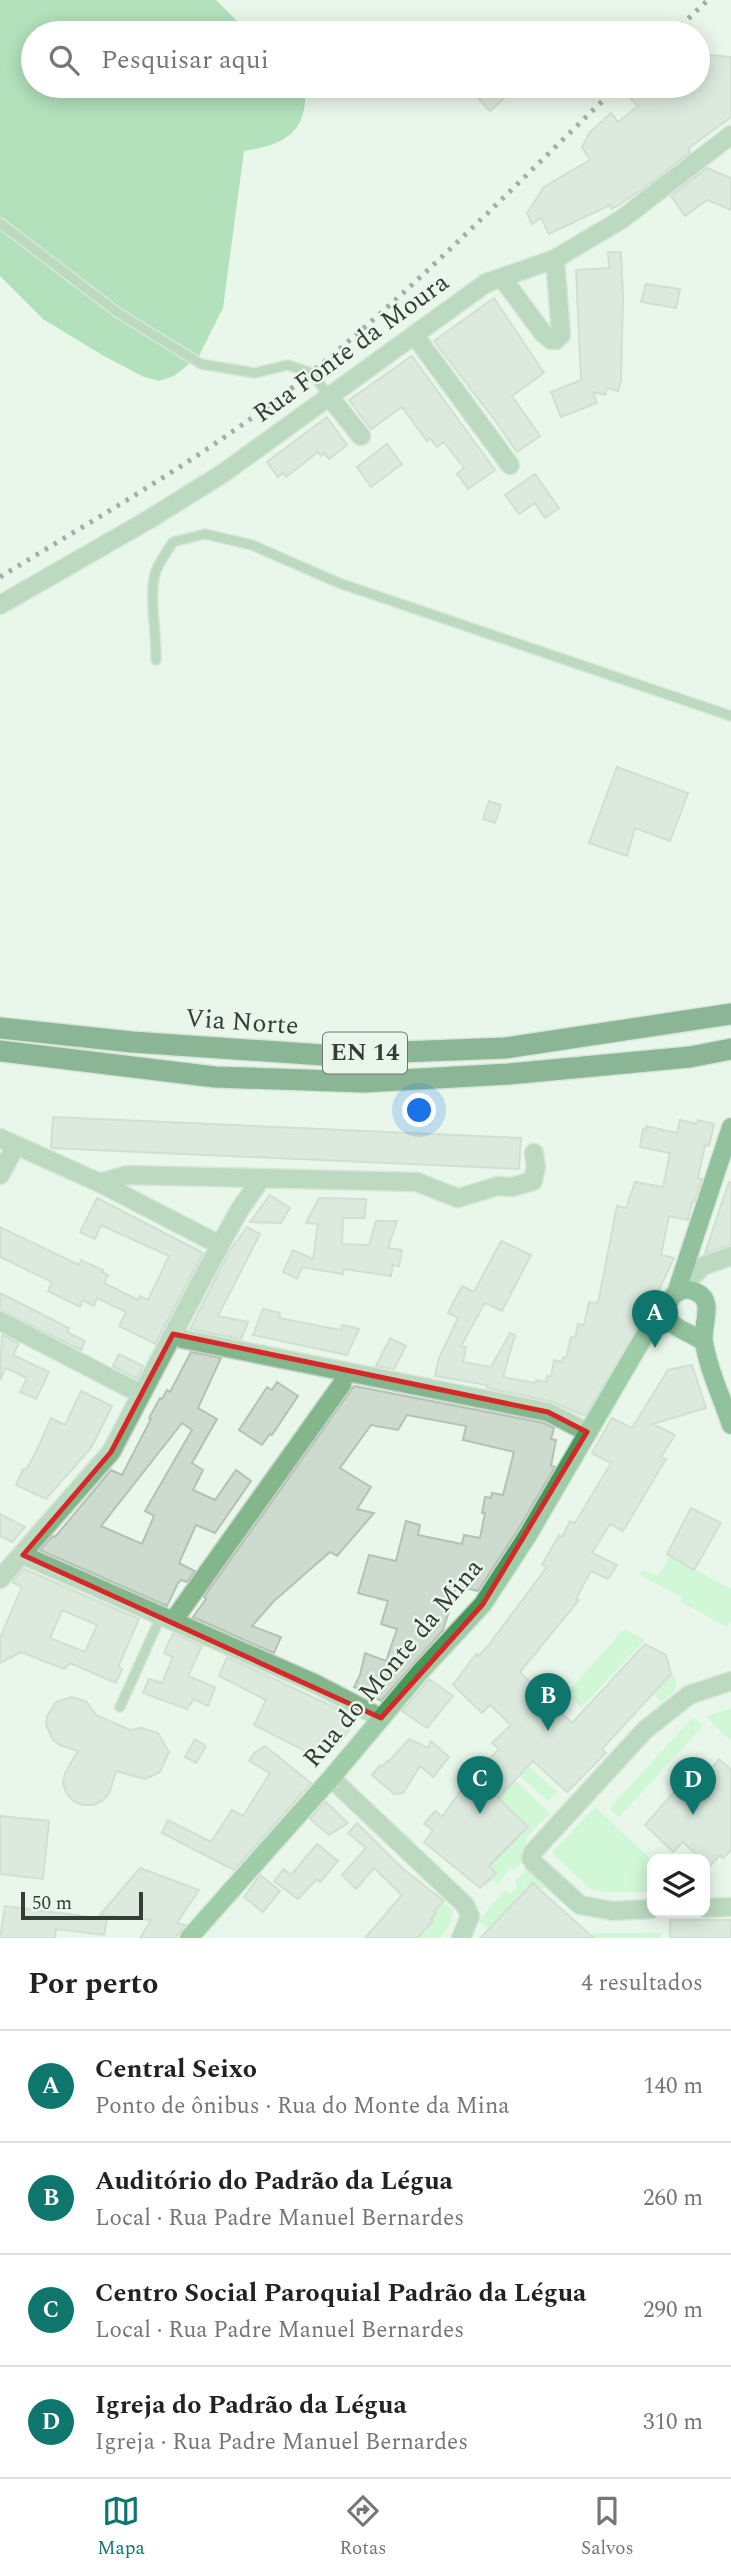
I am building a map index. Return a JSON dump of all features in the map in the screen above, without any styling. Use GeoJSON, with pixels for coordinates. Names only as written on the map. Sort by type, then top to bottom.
{"type":"FeatureCollection","features":[{"type":"Feature","properties":{"kind":"highway","name":"Via Norte"},"geometry":{"type":"LineString","coordinates":[[0,1028],[132,1042],[323,1055],[505,1048],[730,1014]]}},
{"type":"Feature","properties":{"kind":"highway","name":"Via Norte"},"geometry":{"type":"LineString","coordinates":[[0,1051],[215,1077],[365,1082],[509,1074],[690,1057],[729,1050]]}},
{"type":"Feature","properties":{"kind":"main road"},"geometry":{"type":"LineString","coordinates":[[672,1298],[693,1274],[731,1127]]}},
{"type":"Feature","properties":{"kind":"main road"},"geometry":{"type":"LineString","coordinates":[[693,1274],[672,1298],[668,1317],[704,1343]]}},
{"type":"Feature","properties":{"kind":"main road"},"geometry":{"type":"LineString","coordinates":[[693,1274],[705,1301],[704,1343],[731,1425]]}},
{"type":"Feature","properties":{"kind":"main road","name":"Rua do Monte da Mina"},"geometry":{"type":"LineString","coordinates":[[189,1938],[331,1778],[421,1671],[484,1604],[528,1535],[656,1316],[672,1298]]}},
{"type":"Feature","properties":{"kind":"main road"},"geometry":{"type":"LineString","coordinates":[[651,1327],[697,1327],[705,1318]]}},
{"type":"Feature","properties":{"kind":"street","name":"Rua Fonte da Moura"},"geometry":{"type":"LineString","coordinates":[[0,605],[222,474],[486,283],[555,259],[622,219],[731,135]]}},
{"type":"Feature","properties":{"kind":"street"},"geometry":{"type":"LineString","coordinates":[[502,278],[543,332],[551,340],[556,340],[561,335],[562,323],[555,259]]}},
{"type":"Feature","properties":{"kind":"street"},"geometry":{"type":"LineString","coordinates":[[415,336],[510,466]]}},
{"type":"Feature","properties":{"kind":"street"},"geometry":{"type":"LineString","coordinates":[[328,395],[361,436]]}},
{"type":"Feature","properties":{"kind":"street"},"geometry":{"type":"LineString","coordinates":[[0,1175],[8,1143],[100,1183],[220,1245]]}},
{"type":"Feature","properties":{"kind":"street"},"geometry":{"type":"LineString","coordinates":[[100,1183],[127,1175],[417,1182],[458,1198],[498,1186],[511,1187],[533,1181],[537,1167],[534,1153]]}},
{"type":"Feature","properties":{"kind":"street"},"geometry":{"type":"LineString","coordinates":[[0,1579],[111,1452],[220,1245],[261,1179]]}},
{"type":"Feature","properties":{"kind":"street"},"geometry":{"type":"LineString","coordinates":[[693,1274],[703,1266],[731,1256]]}},
{"type":"Feature","properties":{"kind":"street"},"geometry":{"type":"LineString","coordinates":[[0,1321],[141,1394]]}},
{"type":"Feature","properties":{"kind":"street"},"geometry":{"type":"LineString","coordinates":[[173,1334],[183,1339],[548,1412],[587,1432]]}},
{"type":"Feature","properties":{"kind":"street"},"geometry":{"type":"LineString","coordinates":[[167,1618],[342,1384],[345,1371]]}},
{"type":"Feature","properties":{"kind":"street"},"geometry":{"type":"LineString","coordinates":[[23,1555],[316,1684],[381,1718]]}},
{"type":"Feature","properties":{"kind":"street"},"geometry":{"type":"LineString","coordinates":[[647,1909],[612,1910],[580,1905],[531,1858],[544,1838],[645,1730],[690,1695],[731,1681]]}},
{"type":"Feature","properties":{"kind":"street"},"geometry":{"type":"LineString","coordinates":[[331,1778],[465,1905],[470,1916],[461,1938]]}},
{"type":"Feature","properties":{"kind":"street"},"geometry":{"type":"LineString","coordinates":[[710,1908],[731,1907]]}},
{"type":"Feature","properties":{"kind":"lane"},"geometry":{"type":"LineString","coordinates":[[0,223],[117,312],[201,364],[256,373],[288,365],[312,373],[328,395]]}},
{"type":"Feature","properties":{"kind":"lane"},"geometry":{"type":"LineString","coordinates":[[156,660],[153,589],[157,570],[173,542],[205,534],[252,545],[339,583],[731,716]]}},
{"type":"Feature","properties":{"kind":"lane"},"geometry":{"type":"LineString","coordinates":[[120,1707],[167,1618]]}},
{"type":"Feature","properties":{"kind":"highlighted area"},"geometry":{"type":"Polygon","coordinates":[[[173,1334],[548,1412],[587,1432],[483,1604],[381,1718],[23,1555],[111,1452],[173,1334]]]}},
{"type":"Feature","properties":{"kind":"green space"},"geometry":{"type":"Polygon","coordinates":[[[0,0],[216,0],[237,21],[21,21],[21,98],[305,98],[302,116],[290,134],[270,145],[244,151],[223,308],[199,356],[174,376],[159,381],[144,377],[104,356],[43,319],[0,276],[0,0]]]}},
{"type":"Feature","properties":{"kind":"green space"},"geometry":{"type":"Polygon","coordinates":[[[670,1556],[731,1589],[731,1621],[727,1627],[681,1602],[682,1597],[640,1575],[643,1570],[658,1576],[670,1556]]]}},
{"type":"Feature","properties":{"kind":"green space"},"geometry":{"type":"Polygon","coordinates":[[[624,1629],[645,1640],[582,1707],[566,1694],[624,1629]]]}},
{"type":"Feature","properties":{"kind":"green space"},"geometry":{"type":"Polygon","coordinates":[[[672,1675],[675,1676],[676,1690],[661,1702],[654,1694],[672,1675]]]}},
{"type":"Feature","properties":{"kind":"green space"},"geometry":{"type":"Polygon","coordinates":[[[731,1708],[731,1741],[706,1717],[731,1708]]]}},
{"type":"Feature","properties":{"kind":"green space"},"geometry":{"type":"Polygon","coordinates":[[[693,1717],[703,1726],[619,1817],[610,1808],[693,1717]]]}},
{"type":"Feature","properties":{"kind":"green space"},"geometry":{"type":"Polygon","coordinates":[[[528,1766],[557,1792],[548,1801],[519,1775],[528,1766]]]}},
{"type":"Feature","properties":{"kind":"green space"},"geometry":{"type":"Polygon","coordinates":[[[515,1780],[550,1814],[527,1839],[524,1860],[514,1870],[510,1867],[498,1885],[493,1880],[486,1886],[484,1883],[498,1798],[515,1780]]]}},
{"type":"Feature","properties":{"kind":"green space"},"geometry":{"type":"Polygon","coordinates":[[[595,1807],[647,1855],[647,1892],[603,1892],[589,1888],[552,1853],[595,1807]]]}},
{"type":"Feature","properties":{"kind":"green space"},"geometry":{"type":"Polygon","coordinates":[[[528,1867],[545,1887],[541,1891],[533,1884],[488,1929],[479,1921],[504,1890],[510,1894],[518,1885],[515,1881],[528,1867]]]}},
{"type":"Feature","properties":{"kind":"green space"},"geometry":{"type":"Polygon","coordinates":[[[443,1902],[453,1910],[451,1921],[441,1938],[417,1938],[432,1921],[436,1913],[434,1911],[443,1902]]]}},
{"type":"Feature","properties":{"kind":"green space"},"geometry":{"type":"Polygon","coordinates":[[[593,1933],[661,1933],[661,1938],[593,1938],[593,1933]]]}},
{"type":"Feature","properties":{"kind":"building"},"geometry":{"type":"Polygon","coordinates":[[[710,55],[731,57],[731,117],[689,148],[690,152],[643,189],[612,209],[610,205],[549,234],[541,218],[532,224],[527,213],[544,187],[590,160],[582,147],[590,132],[611,113],[618,122],[638,106],[630,98],[710,98],[710,55]]]}},
{"type":"Feature","properties":{"kind":"building"},"geometry":{"type":"Polygon","coordinates":[[[478,98],[504,98],[490,111],[478,98]]]}},
{"type":"Feature","properties":{"kind":"building"},"geometry":{"type":"Polygon","coordinates":[[[707,168],[731,178],[731,210],[707,200],[685,216],[671,196],[707,168]]]}},
{"type":"Feature","properties":{"kind":"building"},"geometry":{"type":"Polygon","coordinates":[[[608,252],[621,252],[623,298],[621,380],[618,391],[607,388],[605,395],[593,392],[597,403],[561,417],[551,392],[581,380],[576,270],[609,268],[608,252]]]}},
{"type":"Feature","properties":{"kind":"building"},"geometry":{"type":"Polygon","coordinates":[[[646,284],[680,289],[676,308],[641,302],[646,284]]]}},
{"type":"Feature","properties":{"kind":"building"},"geometry":{"type":"Polygon","coordinates":[[[494,298],[544,373],[512,396],[540,436],[517,452],[434,341],[494,298]]]}},
{"type":"Feature","properties":{"kind":"building"},"geometry":{"type":"Polygon","coordinates":[[[412,356],[495,470],[468,489],[457,474],[464,468],[444,442],[437,447],[430,438],[427,441],[402,407],[371,429],[349,400],[412,356]]]}},
{"type":"Feature","properties":{"kind":"building"},"geometry":{"type":"Polygon","coordinates":[[[327,417],[347,445],[329,459],[324,453],[321,456],[318,452],[286,477],[283,473],[278,477],[267,462],[327,417]]]}},
{"type":"Feature","properties":{"kind":"building"},"geometry":{"type":"Polygon","coordinates":[[[387,444],[402,464],[371,487],[357,467],[387,444]]]}},
{"type":"Feature","properties":{"kind":"building"},"geometry":{"type":"Polygon","coordinates":[[[535,474],[559,508],[545,518],[535,503],[519,514],[505,495],[535,474]]]}},
{"type":"Feature","properties":{"kind":"building"},"geometry":{"type":"Polygon","coordinates":[[[617,767],[688,793],[670,841],[635,828],[627,856],[589,843],[617,767]]]}},
{"type":"Feature","properties":{"kind":"building"},"geometry":{"type":"Polygon","coordinates":[[[489,801],[501,805],[495,823],[483,819],[489,801]]]}},
{"type":"Feature","properties":{"kind":"building"},"geometry":{"type":"Polygon","coordinates":[[[53,1117],[521,1138],[519,1169],[51,1148],[53,1117]]]}},
{"type":"Feature","properties":{"kind":"building"},"geometry":{"type":"Polygon","coordinates":[[[680,1120],[697,1124],[698,1120],[714,1124],[709,1146],[705,1145],[698,1178],[702,1179],[688,1220],[669,1216],[661,1255],[674,1258],[652,1304],[585,1416],[550,1401],[487,1388],[487,1385],[435,1376],[439,1358],[458,1318],[448,1313],[462,1286],[474,1292],[501,1241],[531,1255],[502,1311],[485,1303],[461,1346],[466,1347],[463,1362],[491,1367],[510,1333],[515,1335],[503,1377],[536,1383],[536,1380],[546,1382],[547,1376],[551,1377],[554,1360],[562,1362],[563,1357],[566,1358],[571,1337],[575,1338],[578,1324],[584,1325],[589,1302],[598,1303],[617,1206],[626,1208],[635,1182],[663,1187],[670,1153],[640,1147],[643,1129],[646,1130],[646,1126],[677,1133],[680,1120]]]}},
{"type":"Feature","properties":{"kind":"building"},"geometry":{"type":"Polygon","coordinates":[[[729,1182],[731,1245],[705,1253],[729,1182]]]}},
{"type":"Feature","properties":{"kind":"building"},"geometry":{"type":"Polygon","coordinates":[[[270,1195],[290,1208],[281,1223],[250,1222],[270,1195]]]}},
{"type":"Feature","properties":{"kind":"building"},"geometry":{"type":"Polygon","coordinates":[[[97,1198],[203,1253],[155,1344],[119,1326],[126,1312],[97,1298],[94,1306],[83,1300],[80,1307],[48,1291],[52,1282],[0,1257],[0,1227],[79,1265],[81,1260],[103,1270],[102,1272],[108,1275],[104,1283],[138,1300],[140,1296],[148,1300],[169,1256],[101,1225],[95,1239],[80,1232],[97,1198]]]}},
{"type":"Feature","properties":{"kind":"building"},"geometry":{"type":"Polygon","coordinates":[[[319,1198],[366,1199],[365,1218],[343,1218],[342,1244],[369,1245],[376,1221],[397,1221],[388,1248],[402,1250],[399,1266],[393,1265],[391,1276],[344,1269],[343,1274],[302,1267],[297,1279],[283,1272],[293,1250],[313,1259],[318,1224],[306,1223],[319,1198]]]}},
{"type":"Feature","properties":{"kind":"building"},"geometry":{"type":"Polygon","coordinates":[[[247,1227],[260,1234],[218,1316],[248,1322],[241,1339],[190,1329],[230,1250],[247,1227]]]}},
{"type":"Feature","properties":{"kind":"building"},"geometry":{"type":"Polygon","coordinates":[[[0,1293],[69,1328],[67,1332],[85,1341],[81,1350],[0,1310],[0,1293]]]}},
{"type":"Feature","properties":{"kind":"building"},"geometry":{"type":"Polygon","coordinates":[[[263,1309],[280,1313],[279,1318],[340,1330],[343,1325],[359,1329],[347,1355],[253,1335],[263,1309]]]}},
{"type":"Feature","properties":{"kind":"building"},"geometry":{"type":"Polygon","coordinates":[[[2,1335],[19,1343],[13,1355],[49,1372],[36,1399],[20,1392],[27,1378],[6,1368],[0,1380],[2,1335]]]}},
{"type":"Feature","properties":{"kind":"building"},"geometry":{"type":"Polygon","coordinates":[[[390,1338],[406,1346],[394,1369],[376,1366],[390,1338]]]}},
{"type":"Feature","properties":{"kind":"building"},"geometry":{"type":"Polygon","coordinates":[[[191,1352],[221,1358],[198,1408],[217,1419],[192,1463],[203,1470],[193,1490],[215,1500],[236,1470],[251,1481],[215,1533],[196,1525],[179,1563],[195,1571],[187,1582],[181,1580],[178,1583],[167,1606],[40,1550],[55,1537],[111,1470],[122,1475],[160,1398],[162,1399],[167,1390],[170,1392],[191,1352]],[[182,1423],[101,1526],[142,1544],[154,1516],[145,1511],[192,1430],[182,1423]]]}},
{"type":"Feature","properties":{"kind":"building"},"geometry":{"type":"Polygon","coordinates":[[[119,1354],[143,1366],[137,1379],[113,1366],[119,1354]]]}},
{"type":"Feature","properties":{"kind":"building"},"geometry":{"type":"Polygon","coordinates":[[[692,1365],[706,1408],[653,1424],[675,1435],[661,1457],[666,1459],[623,1531],[610,1524],[592,1553],[617,1565],[608,1579],[591,1571],[576,1599],[579,1600],[520,1672],[572,1723],[645,1644],[666,1655],[671,1674],[602,1749],[606,1753],[567,1792],[533,1761],[498,1798],[528,1827],[489,1866],[496,1873],[480,1888],[424,1842],[433,1830],[424,1824],[435,1811],[442,1817],[467,1782],[499,1749],[492,1743],[511,1725],[490,1705],[482,1713],[453,1685],[476,1654],[478,1656],[488,1646],[547,1567],[542,1565],[559,1535],[562,1537],[570,1521],[575,1523],[611,1463],[592,1453],[612,1418],[632,1428],[668,1370],[692,1365]]]}},
{"type":"Feature","properties":{"kind":"building"},"geometry":{"type":"Polygon","coordinates":[[[277,1382],[298,1396],[272,1435],[270,1434],[262,1445],[239,1430],[267,1387],[272,1390],[277,1382]]]}},
{"type":"Feature","properties":{"kind":"building"},"geometry":{"type":"Polygon","coordinates":[[[354,1386],[544,1423],[554,1428],[551,1439],[556,1440],[551,1466],[555,1467],[478,1591],[457,1586],[443,1630],[381,1701],[354,1687],[365,1653],[386,1661],[397,1629],[381,1624],[388,1601],[358,1593],[369,1555],[396,1561],[406,1521],[420,1525],[418,1535],[462,1544],[464,1535],[480,1538],[485,1497],[491,1498],[492,1493],[503,1495],[514,1452],[463,1440],[466,1426],[407,1415],[398,1430],[371,1425],[340,1468],[371,1487],[357,1509],[374,1513],[337,1556],[330,1552],[274,1601],[252,1626],[281,1637],[274,1653],[193,1617],[206,1599],[204,1597],[354,1386]]]}},
{"type":"Feature","properties":{"kind":"building"},"geometry":{"type":"Polygon","coordinates":[[[81,1391],[112,1406],[91,1448],[46,1499],[16,1485],[23,1469],[26,1470],[35,1454],[51,1418],[65,1425],[81,1391]]]}},
{"type":"Feature","properties":{"kind":"building"},"geometry":{"type":"Polygon","coordinates":[[[691,1508],[721,1523],[694,1570],[667,1554],[691,1508]]]}},
{"type":"Feature","properties":{"kind":"building"},"geometry":{"type":"Polygon","coordinates":[[[0,1514],[25,1527],[12,1542],[0,1536],[0,1514]]]}},
{"type":"Feature","properties":{"kind":"building"},"geometry":{"type":"Polygon","coordinates":[[[24,1569],[139,1619],[118,1667],[122,1669],[116,1683],[70,1663],[64,1669],[21,1652],[0,1663],[0,1638],[22,1587],[12,1582],[24,1569]],[[62,1610],[50,1638],[85,1652],[97,1625],[62,1610]]]}},
{"type":"Feature","properties":{"kind":"building"},"geometry":{"type":"Polygon","coordinates":[[[173,1633],[202,1646],[188,1676],[215,1687],[208,1706],[194,1699],[187,1709],[143,1693],[149,1679],[162,1683],[173,1657],[164,1653],[173,1633]]]}},
{"type":"Feature","properties":{"kind":"building"},"geometry":{"type":"Polygon","coordinates":[[[227,1657],[351,1715],[347,1721],[354,1724],[334,1749],[320,1742],[313,1755],[254,1725],[266,1700],[219,1676],[227,1657]]]}},
{"type":"Feature","properties":{"kind":"building"},"geometry":{"type":"Polygon","coordinates":[[[429,1679],[453,1696],[427,1728],[402,1711],[429,1679]]]}},
{"type":"Feature","properties":{"kind":"building"},"geometry":{"type":"Polygon","coordinates":[[[71,1697],[86,1701],[96,1715],[130,1730],[142,1728],[158,1733],[169,1752],[160,1772],[145,1779],[116,1771],[109,1794],[102,1801],[93,1805],[82,1805],[73,1801],[66,1793],[63,1783],[65,1773],[78,1751],[53,1740],[46,1724],[47,1716],[56,1702],[71,1697]]]}},
{"type":"Feature","properties":{"kind":"building"},"geometry":{"type":"Polygon","coordinates":[[[195,1739],[206,1746],[196,1763],[185,1757],[195,1739]]]}},
{"type":"Feature","properties":{"kind":"building"},"geometry":{"type":"Polygon","coordinates":[[[409,1739],[428,1748],[431,1741],[449,1757],[433,1777],[420,1766],[403,1793],[394,1794],[372,1775],[409,1739]]]}},
{"type":"Feature","properties":{"kind":"building"},"geometry":{"type":"Polygon","coordinates":[[[265,1746],[311,1783],[234,1870],[162,1833],[168,1820],[211,1842],[232,1810],[243,1816],[270,1773],[249,1761],[254,1753],[265,1746]]]}},
{"type":"Feature","properties":{"kind":"building"},"geometry":{"type":"Polygon","coordinates":[[[703,1759],[712,1768],[719,1759],[731,1770],[731,1850],[723,1858],[720,1855],[710,1866],[710,1854],[696,1854],[683,1842],[673,1852],[645,1825],[703,1759]]]}},
{"type":"Feature","properties":{"kind":"building"},"geometry":{"type":"Polygon","coordinates":[[[325,1801],[348,1823],[329,1835],[310,1819],[325,1801]]]}},
{"type":"Feature","properties":{"kind":"building"},"geometry":{"type":"Polygon","coordinates":[[[0,1816],[49,1821],[43,1879],[0,1874],[0,1816]]]}},
{"type":"Feature","properties":{"kind":"building"},"geometry":{"type":"Polygon","coordinates":[[[357,1823],[402,1868],[444,1901],[434,1911],[436,1913],[431,1919],[433,1921],[417,1938],[365,1938],[402,1895],[374,1868],[356,1889],[342,1875],[366,1848],[348,1833],[357,1823]]]}},
{"type":"Feature","properties":{"kind":"building"},"geometry":{"type":"Polygon","coordinates":[[[317,1844],[338,1861],[320,1882],[317,1879],[298,1899],[274,1881],[284,1869],[291,1875],[317,1844]]]}},
{"type":"Feature","properties":{"kind":"building"},"geometry":{"type":"Polygon","coordinates":[[[140,1868],[199,1890],[177,1923],[185,1925],[175,1938],[140,1938],[151,1920],[100,1915],[140,1868]]]}},
{"type":"Feature","properties":{"kind":"building"},"geometry":{"type":"Polygon","coordinates":[[[260,1875],[280,1891],[263,1912],[244,1897],[260,1875]]]}},
{"type":"Feature","properties":{"kind":"building"},"geometry":{"type":"Polygon","coordinates":[[[533,1883],[541,1891],[594,1938],[480,1938],[533,1883]]]}},
{"type":"Feature","properties":{"kind":"building"},"geometry":{"type":"Polygon","coordinates":[[[5,1906],[107,1919],[104,1935],[56,1929],[55,1938],[0,1938],[5,1906]]]}},
{"type":"Feature","properties":{"kind":"building"},"geometry":{"type":"Polygon","coordinates":[[[670,1920],[731,1920],[731,1938],[670,1938],[670,1920]]]}},
{"type":"Feature","properties":{"kind":"railway"},"geometry":{"type":"LineString","coordinates":[[686,21],[708,0]]}},
{"type":"Feature","properties":{"kind":"railway"},"geometry":{"type":"LineString","coordinates":[[0,577],[200,454],[313,371],[431,267],[606,98]]}},
{"type":"Feature","properties":{"kind":"place","name":"Central Seixo"},"geometry":{"type":"Point","coordinates":[655,1348]}},
{"type":"Feature","properties":{"kind":"place","name":"Auditório do Padrão da Légua"},"geometry":{"type":"Point","coordinates":[548,1731]}},
{"type":"Feature","properties":{"kind":"place","name":"Centro Social Paroquial Padrão da Légua"},"geometry":{"type":"Point","coordinates":[480,1814]}},
{"type":"Feature","properties":{"kind":"place","name":"Igreja do Padrão da Légua"},"geometry":{"type":"Point","coordinates":[693,1815]}}]}
